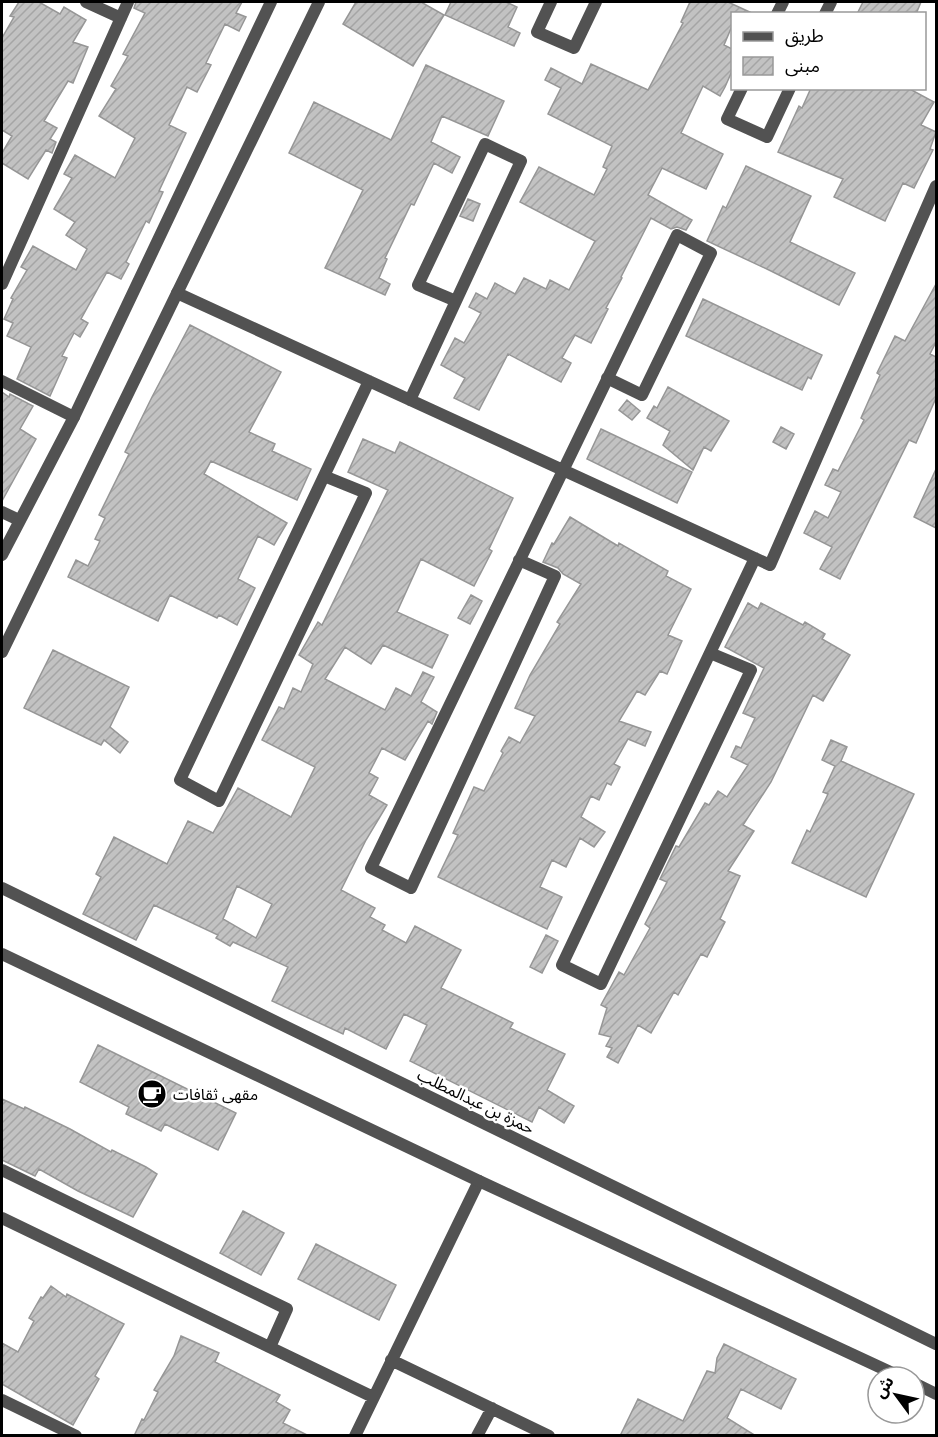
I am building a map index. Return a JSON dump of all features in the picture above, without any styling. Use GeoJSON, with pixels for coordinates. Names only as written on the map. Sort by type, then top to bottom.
{"type":"FeatureCollection","features":[{"type":"Feature","properties":{"kind":"street"},"geometry":{"type":"LineString","coordinates":[[86,2],[121,18]]}},
{"type":"Feature","properties":{"kind":"street"},"geometry":{"type":"LineString","coordinates":[[2,284],[128,2]]}},
{"type":"Feature","properties":{"kind":"street"},"geometry":{"type":"LineString","coordinates":[[2,555],[74,417],[271,2]]}},
{"type":"Feature","properties":{"kind":"street"},"geometry":{"type":"LineString","coordinates":[[2,652],[319,2]]}},
{"type":"Feature","properties":{"kind":"street"},"geometry":{"type":"LineString","coordinates":[[551,2],[537,32],[574,48],[596,2]]}},
{"type":"Feature","properties":{"kind":"street"},"geometry":{"type":"LineString","coordinates":[[741,90],[727,119],[768,137],[789,90]]}},
{"type":"Feature","properties":{"kind":"street"},"geometry":{"type":"LineString","coordinates":[[410,400],[456,301],[521,161],[484,144],[418,285],[456,301]]}},
{"type":"Feature","properties":{"kind":"street"},"geometry":{"type":"LineString","coordinates":[[177,293],[770,565],[936,186]]}},
{"type":"Feature","properties":{"kind":"street"},"geometry":{"type":"LineString","coordinates":[[519,560],[555,576],[411,888],[371,868],[562,470],[607,378],[677,235],[711,253],[642,395],[607,378]]}},
{"type":"Feature","properties":{"kind":"street"},"geometry":{"type":"LineString","coordinates":[[2,381],[74,417]]}},
{"type":"Feature","properties":{"kind":"street"},"geometry":{"type":"LineString","coordinates":[[324,476],[366,493],[219,801],[180,780],[324,476],[369,381]]}},
{"type":"Feature","properties":{"kind":"street"},"geometry":{"type":"LineString","coordinates":[[2,512],[19,520]]}},
{"type":"Feature","properties":{"kind":"street"},"geometry":{"type":"LineString","coordinates":[[710,653],[751,670],[600,984],[562,965],[755,558]]}},
{"type":"Feature","properties":{"kind":"street","name":"حمزة بن عبدالمطلب"},"geometry":{"type":"LineString","coordinates":[[2,888],[936,1344]]}},
{"type":"Feature","properties":{"kind":"street"},"geometry":{"type":"LineString","coordinates":[[2,954],[478,1181],[875,1365]]}},
{"type":"Feature","properties":{"kind":"street"},"geometry":{"type":"LineString","coordinates":[[2,1170],[287,1309],[270,1347]]}},
{"type":"Feature","properties":{"kind":"street"},"geometry":{"type":"LineString","coordinates":[[355,1436],[478,1181]]}},
{"type":"Feature","properties":{"kind":"street"},"geometry":{"type":"LineString","coordinates":[[2,1218],[373,1397]]}},
{"type":"Feature","properties":{"kind":"street"},"geometry":{"type":"LineString","coordinates":[[391,1360],[549,1436]]}},
{"type":"Feature","properties":{"kind":"street"},"geometry":{"type":"LineString","coordinates":[[2,1400],[76,1436]]}},
{"type":"Feature","properties":{"kind":"street"},"geometry":{"type":"LineString","coordinates":[[477,1436],[492,1408]]}},
{"type":"Feature","properties":{"kind":"building"},"geometry":{"type":"Polygon","coordinates":[[[19,2],[39,2],[60,14],[64,7],[86,20],[73,42],[88,47],[73,83],[68,81],[44,121],[57,128],[50,139],[56,142],[52,153],[46,150],[28,179],[2,163],[2,153],[12,136],[2,130],[2,38],[14,17],[10,16],[19,2]]]}},
{"type":"Feature","properties":{"kind":"building"},"geometry":{"type":"Polygon","coordinates":[[[136,2],[242,2],[236,13],[246,17],[239,31],[225,24],[206,63],[211,65],[197,92],[187,87],[169,125],[186,133],[159,191],[163,192],[149,223],[146,221],[126,262],[129,264],[121,279],[107,272],[81,319],[88,323],[80,337],[74,333],[62,356],[67,358],[50,396],[17,379],[31,347],[7,336],[13,323],[4,319],[13,299],[11,298],[27,270],[21,267],[33,246],[76,270],[87,249],[66,235],[75,222],[54,209],[72,178],[64,174],[75,155],[115,178],[135,138],[99,116],[116,89],[111,86],[128,56],[123,54],[145,13],[134,8],[136,2]]]}},
{"type":"Feature","properties":{"kind":"building"},"geometry":{"type":"Polygon","coordinates":[[[356,2],[421,2],[444,15],[413,66],[343,24],[356,2]]]}},
{"type":"Feature","properties":{"kind":"building"},"geometry":{"type":"Polygon","coordinates":[[[451,2],[506,2],[517,7],[508,27],[520,33],[514,46],[445,15],[451,2]]]}},
{"type":"Feature","properties":{"kind":"building"},"geometry":{"type":"Polygon","coordinates":[[[690,2],[728,2],[750,12],[731,12],[731,28],[724,45],[731,48],[731,73],[720,96],[703,86],[681,133],[723,154],[706,189],[662,168],[648,195],[692,220],[686,230],[677,227],[671,229],[651,218],[591,343],[575,335],[562,358],[571,363],[561,382],[508,354],[479,410],[454,398],[465,378],[441,365],[455,338],[464,343],[481,313],[469,307],[476,293],[487,299],[495,283],[515,294],[524,278],[546,289],[550,280],[569,290],[595,241],[520,202],[539,167],[594,195],[607,169],[603,167],[612,146],[548,114],[561,88],[545,80],[551,68],[582,84],[591,64],[648,90],[683,23],[681,22],[690,2]]]}},
{"type":"Feature","properties":{"kind":"building"},"geometry":{"type":"Polygon","coordinates":[[[863,2],[921,2],[917,12],[858,12],[863,2]]]}},
{"type":"Feature","properties":{"kind":"building"},"geometry":{"type":"Polygon","coordinates":[[[426,65],[504,101],[488,136],[442,116],[431,142],[460,157],[452,173],[434,163],[414,205],[411,204],[385,258],[387,259],[379,278],[390,284],[385,295],[325,268],[363,190],[289,153],[314,102],[391,140],[426,65]]]}},
{"type":"Feature","properties":{"kind":"building"},"geometry":{"type":"Polygon","coordinates":[[[810,90],[912,90],[934,102],[921,125],[936,132],[930,149],[933,150],[914,188],[903,183],[885,221],[834,197],[843,179],[778,152],[799,106],[802,108],[810,90]]]}},
{"type":"Feature","properties":{"kind":"building"},"geometry":{"type":"Polygon","coordinates":[[[746,166],[811,196],[790,242],[855,273],[839,305],[707,241],[723,206],[726,208],[746,166]]]}},
{"type":"Feature","properties":{"kind":"building"},"geometry":{"type":"Polygon","coordinates":[[[468,199],[480,204],[473,221],[460,216],[468,199]]]}},
{"type":"Feature","properties":{"kind":"building"},"geometry":{"type":"Polygon","coordinates":[[[936,284],[936,342],[930,354],[936,357],[936,398],[916,443],[909,440],[840,579],[820,569],[832,547],[804,533],[815,511],[828,518],[841,492],[825,485],[833,469],[838,471],[864,420],[861,418],[880,375],[877,373],[895,336],[905,341],[936,284]]]}},
{"type":"Feature","properties":{"kind":"building"},"geometry":{"type":"Polygon","coordinates":[[[703,299],[822,355],[811,379],[808,377],[802,390],[686,336],[703,299]]]}},
{"type":"Feature","properties":{"kind":"building"},"geometry":{"type":"Polygon","coordinates":[[[190,325],[281,372],[249,432],[275,444],[272,451],[311,469],[297,500],[211,461],[204,474],[287,523],[274,545],[258,536],[238,579],[255,588],[237,625],[170,595],[158,621],[68,577],[76,560],[88,566],[100,541],[95,539],[105,518],[99,515],[129,454],[125,452],[190,325]]]}},
{"type":"Feature","properties":{"kind":"building"},"geometry":{"type":"Polygon","coordinates":[[[668,387],[729,421],[711,451],[704,447],[693,470],[663,445],[670,431],[647,418],[654,406],[657,408],[668,387]]]}},
{"type":"Feature","properties":{"kind":"building"},"geometry":{"type":"Polygon","coordinates":[[[2,392],[33,406],[20,429],[36,439],[2,501],[2,392]]]}},
{"type":"Feature","properties":{"kind":"building"},"geometry":{"type":"Polygon","coordinates":[[[627,400],[640,411],[632,420],[619,410],[627,400]]]}},
{"type":"Feature","properties":{"kind":"building"},"geometry":{"type":"Polygon","coordinates":[[[781,427],[794,434],[786,449],[773,442],[781,427]]]}},
{"type":"Feature","properties":{"kind":"building"},"geometry":{"type":"Polygon","coordinates":[[[601,429],[692,472],[677,503],[587,459],[601,429]]]}},
{"type":"Feature","properties":{"kind":"building"},"geometry":{"type":"Polygon","coordinates":[[[363,439],[395,453],[400,442],[513,498],[489,549],[492,551],[474,586],[421,559],[397,612],[448,635],[432,668],[383,645],[371,664],[345,647],[325,679],[385,710],[396,688],[411,696],[423,672],[434,677],[421,702],[437,712],[432,724],[428,721],[405,760],[382,748],[369,773],[378,778],[369,795],[387,805],[366,840],[341,890],[375,908],[370,917],[385,925],[382,930],[406,943],[415,926],[461,950],[441,988],[513,1023],[510,1028],[565,1054],[547,1090],[574,1106],[564,1123],[539,1107],[532,1122],[410,1061],[427,1025],[404,1014],[386,1049],[345,1028],[343,1034],[272,1001],[288,967],[233,942],[230,946],[216,938],[218,935],[154,905],[136,940],[83,914],[101,877],[96,874],[114,837],[167,864],[188,821],[213,833],[238,788],[291,817],[315,767],[262,740],[279,707],[284,709],[293,688],[301,692],[313,664],[299,655],[318,622],[322,625],[388,490],[348,472],[363,439]],[[237,886],[223,919],[256,938],[272,904],[237,886]]]}},
{"type":"Feature","properties":{"kind":"building"},"geometry":{"type":"Polygon","coordinates":[[[936,469],[936,528],[914,517],[936,469]]]}},
{"type":"Feature","properties":{"kind":"building"},"geometry":{"type":"Polygon","coordinates":[[[570,517],[618,546],[619,543],[668,571],[666,576],[691,589],[668,635],[682,641],[667,674],[660,671],[645,695],[637,691],[619,721],[651,732],[645,746],[628,739],[614,764],[620,767],[611,785],[607,783],[599,800],[591,796],[581,817],[605,832],[594,847],[580,838],[566,867],[552,860],[540,887],[562,897],[547,929],[438,877],[458,835],[453,833],[474,787],[484,791],[509,737],[520,743],[535,716],[515,708],[530,675],[560,624],[557,622],[581,584],[563,574],[558,568],[543,562],[552,543],[554,544],[570,517]]]}},
{"type":"Feature","properties":{"kind":"building"},"geometry":{"type":"Polygon","coordinates":[[[471,595],[482,601],[470,624],[458,618],[471,595]]]}},
{"type":"Feature","properties":{"kind":"building"},"geometry":{"type":"Polygon","coordinates":[[[748,603],[758,609],[761,603],[803,625],[805,622],[825,634],[822,639],[850,655],[823,701],[813,695],[771,782],[743,825],[754,831],[728,871],[740,876],[720,919],[725,922],[707,957],[701,954],[678,995],[674,992],[651,1033],[638,1025],[618,1063],[607,1057],[612,1048],[606,1046],[611,1037],[599,1034],[607,1008],[601,1005],[619,972],[624,975],[650,928],[645,924],[667,882],[660,879],[676,846],[679,847],[705,803],[709,805],[718,791],[727,797],[748,765],[731,757],[736,746],[741,748],[755,718],[743,713],[764,668],[725,647],[748,603]]]}},
{"type":"Feature","properties":{"kind":"building"},"geometry":{"type":"Polygon","coordinates":[[[53,650],[129,687],[110,727],[128,742],[120,753],[104,740],[101,745],[24,708],[53,650]]]}},
{"type":"Feature","properties":{"kind":"building"},"geometry":{"type":"Polygon","coordinates":[[[831,740],[847,747],[841,761],[914,794],[866,897],[792,863],[807,830],[810,832],[828,794],[823,792],[835,766],[822,760],[831,740]]]}},
{"type":"Feature","properties":{"kind":"building"},"geometry":{"type":"Polygon","coordinates":[[[546,935],[558,941],[542,973],[530,967],[546,935]]]}},
{"type":"Feature","properties":{"kind":"building","name":"مقهى ثقافات"},"geometry":{"type":"Polygon","coordinates":[[[98,1045],[236,1113],[218,1150],[165,1124],[161,1131],[126,1114],[129,1107],[80,1082],[98,1045]]]}},
{"type":"Feature","properties":{"kind":"building"},"geometry":{"type":"Polygon","coordinates":[[[2,1099],[24,1109],[25,1107],[157,1174],[133,1217],[78,1191],[39,1169],[35,1176],[2,1160],[2,1099]]]}},
{"type":"Feature","properties":{"kind":"building"},"geometry":{"type":"Polygon","coordinates":[[[243,1211],[284,1233],[261,1275],[220,1253],[243,1211]]]}},
{"type":"Feature","properties":{"kind":"building"},"geometry":{"type":"Polygon","coordinates":[[[316,1244],[396,1285],[379,1320],[298,1279],[316,1244]]]}},
{"type":"Feature","properties":{"kind":"building"},"geometry":{"type":"Polygon","coordinates":[[[51,1286],[66,1297],[67,1294],[124,1324],[95,1376],[99,1379],[73,1425],[2,1384],[2,1343],[18,1352],[34,1321],[29,1318],[41,1297],[43,1298],[51,1286]]]}},
{"type":"Feature","properties":{"kind":"building"},"geometry":{"type":"Polygon","coordinates":[[[181,1336],[219,1353],[215,1362],[280,1395],[276,1402],[290,1410],[283,1423],[309,1436],[134,1436],[158,1392],[154,1390],[174,1356],[181,1336]]]}},
{"type":"Feature","properties":{"kind":"building"},"geometry":{"type":"Polygon","coordinates":[[[724,1344],[796,1379],[781,1409],[741,1389],[727,1418],[756,1436],[620,1436],[638,1399],[683,1421],[707,1371],[715,1373],[717,1358],[724,1344]]]}},
{"type":"Feature","properties":{"kind":"place","name":"مقهى ثقافات"},"geometry":{"type":"Point","coordinates":[152,1094]}}]}
